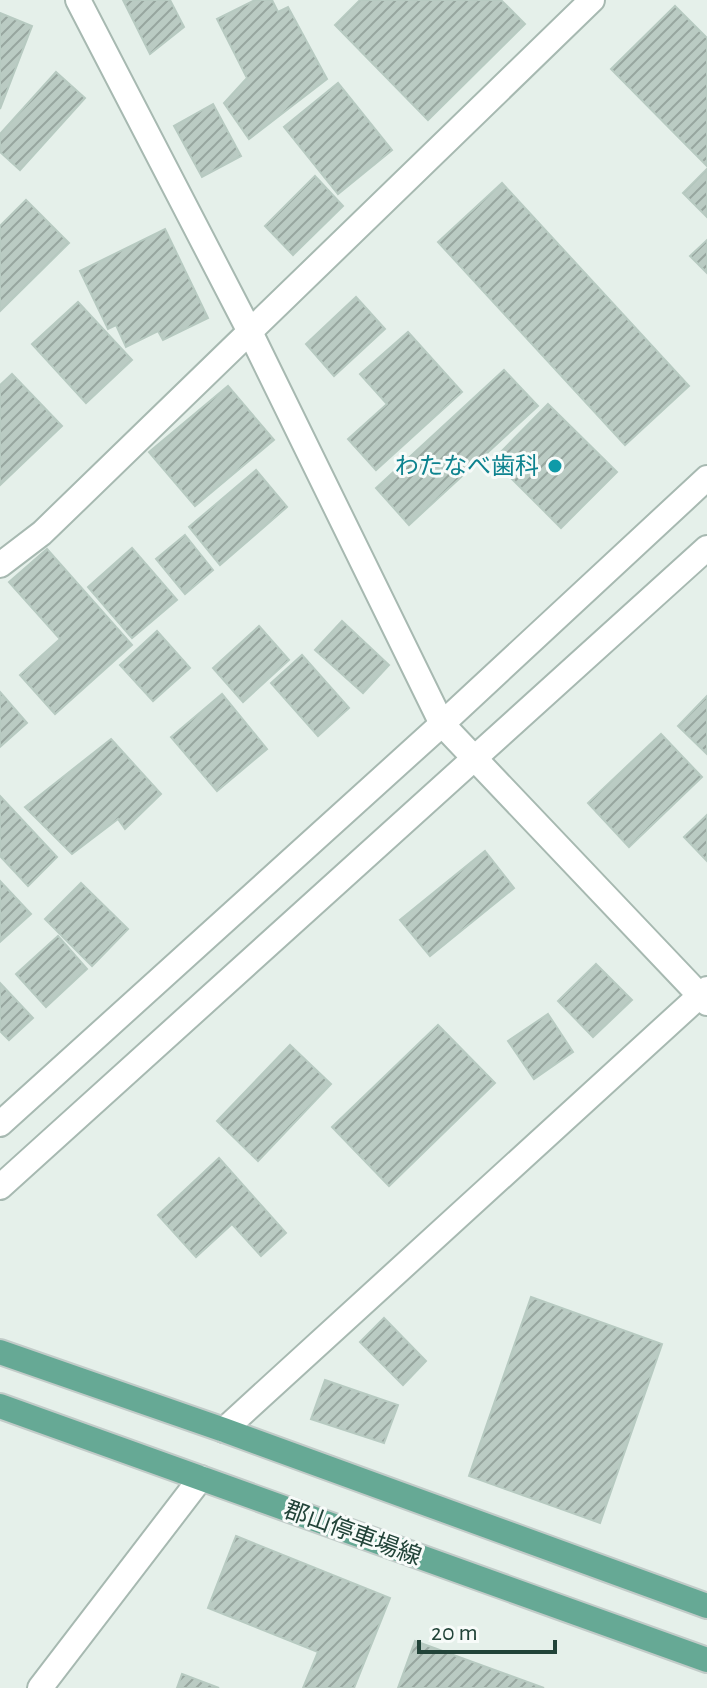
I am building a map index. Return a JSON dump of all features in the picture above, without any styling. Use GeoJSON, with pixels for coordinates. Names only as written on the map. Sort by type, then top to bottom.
{"type":"FeatureCollection","features":[{"type":"Feature","properties":{"kind":"main road"},"geometry":{"type":"LineString","coordinates":[[0,1352],[707,1606]]}},
{"type":"Feature","properties":{"kind":"main road","name":"郡山停車場線"},"geometry":{"type":"LineString","coordinates":[[0,1406],[707,1660]]}},
{"type":"Feature","properties":{"kind":"street"},"geometry":{"type":"LineString","coordinates":[[78,0],[249,330],[442,724],[705,996],[224,1430]]}},
{"type":"Feature","properties":{"kind":"street"},"geometry":{"type":"LineString","coordinates":[[0,565],[42,533],[592,0]]}},
{"type":"Feature","properties":{"kind":"street"},"geometry":{"type":"LineString","coordinates":[[0,1124],[442,724],[707,478]]}},
{"type":"Feature","properties":{"kind":"street"},"geometry":{"type":"LineString","coordinates":[[0,1187],[475,761],[707,548]]}},
{"type":"Feature","properties":{"kind":"street"},"geometry":{"type":"LineString","coordinates":[[40,1688],[201,1478]]}},
{"type":"Feature","properties":{"kind":"building"},"geometry":{"type":"Polygon","coordinates":[[[123,0],[170,0],[184,27],[150,54],[123,0]]]}},
{"type":"Feature","properties":{"kind":"building"},"geometry":{"type":"Polygon","coordinates":[[[255,0],[272,0],[278,12],[288,7],[327,79],[249,139],[224,103],[247,78],[217,19],[255,0]]]}},
{"type":"Feature","properties":{"kind":"building"},"geometry":{"type":"Polygon","coordinates":[[[360,0],[501,0],[525,24],[428,120],[335,25],[360,0]]]}},
{"type":"Feature","properties":{"kind":"building"},"geometry":{"type":"Polygon","coordinates":[[[675,6],[707,38],[707,166],[611,69],[675,6]]]}},
{"type":"Feature","properties":{"kind":"building"},"geometry":{"type":"Polygon","coordinates":[[[0,13],[32,26],[0,109],[0,13]]]}},
{"type":"Feature","properties":{"kind":"building"},"geometry":{"type":"Polygon","coordinates":[[[56,72],[85,98],[20,170],[0,152],[0,134],[56,72]]]}},
{"type":"Feature","properties":{"kind":"building"},"geometry":{"type":"Polygon","coordinates":[[[338,83],[392,150],[338,194],[284,127],[338,83]]]}},
{"type":"Feature","properties":{"kind":"building"},"geometry":{"type":"Polygon","coordinates":[[[213,104],[241,156],[202,177],[174,126],[213,104]]]}},
{"type":"Feature","properties":{"kind":"building"},"geometry":{"type":"Polygon","coordinates":[[[707,169],[707,217],[683,193],[707,169]]]}},
{"type":"Feature","properties":{"kind":"building"},"geometry":{"type":"Polygon","coordinates":[[[315,176],[343,206],[293,255],[265,226],[315,176]]]}},
{"type":"Feature","properties":{"kind":"building"},"geometry":{"type":"Polygon","coordinates":[[[502,183],[689,386],[625,445],[438,242],[502,183]]]}},
{"type":"Feature","properties":{"kind":"building"},"geometry":{"type":"Polygon","coordinates":[[[26,200],[69,243],[0,311],[0,226],[26,200]]]}},
{"type":"Feature","properties":{"kind":"building"},"geometry":{"type":"Polygon","coordinates":[[[165,229],[208,318],[163,340],[158,331],[126,347],[116,325],[108,329],[80,271],[165,229]]]}},
{"type":"Feature","properties":{"kind":"building"},"geometry":{"type":"Polygon","coordinates":[[[707,240],[707,273],[690,256],[707,240]]]}},
{"type":"Feature","properties":{"kind":"building"},"geometry":{"type":"Polygon","coordinates":[[[356,297],[385,329],[334,376],[306,344],[356,297]]]}},
{"type":"Feature","properties":{"kind":"building"},"geometry":{"type":"Polygon","coordinates":[[[78,302],[132,360],[86,403],[32,344],[78,302]]]}},
{"type":"Feature","properties":{"kind":"building"},"geometry":{"type":"Polygon","coordinates":[[[408,332],[462,392],[376,470],[348,439],[387,404],[360,374],[408,332]]]}},
{"type":"Feature","properties":{"kind":"building"},"geometry":{"type":"Polygon","coordinates":[[[504,370],[538,406],[409,525],[376,488],[504,370]]]}},
{"type":"Feature","properties":{"kind":"building"},"geometry":{"type":"Polygon","coordinates":[[[12,374],[62,426],[0,485],[0,385],[12,374]]]}},
{"type":"Feature","properties":{"kind":"building"},"geometry":{"type":"Polygon","coordinates":[[[228,386],[274,440],[195,506],[149,452],[228,386]]]}},
{"type":"Feature","properties":{"kind":"building","name":"わたなべ歯科"},"geometry":{"type":"Polygon","coordinates":[[[548,404],[617,472],[561,528],[493,460],[548,404]]]}},
{"type":"Feature","properties":{"kind":"building"},"geometry":{"type":"Polygon","coordinates":[[[256,470],[287,507],[220,565],[189,527],[256,470]]]}},
{"type":"Feature","properties":{"kind":"building"},"geometry":{"type":"Polygon","coordinates":[[[185,535],[213,570],[185,594],[156,559],[185,535]]]}},
{"type":"Feature","properties":{"kind":"building"},"geometry":{"type":"Polygon","coordinates":[[[132,548],[177,600],[132,638],[88,587],[132,548]]]}},
{"type":"Feature","properties":{"kind":"building"},"geometry":{"type":"Polygon","coordinates":[[[47,549],[132,645],[55,714],[20,675],[60,639],[9,582],[47,549]]]}},
{"type":"Feature","properties":{"kind":"building"},"geometry":{"type":"Polygon","coordinates":[[[342,621],[389,665],[363,693],[315,650],[342,621]]]}},
{"type":"Feature","properties":{"kind":"building"},"geometry":{"type":"Polygon","coordinates":[[[259,626],[289,660],[243,702],[213,668],[259,626]]]}},
{"type":"Feature","properties":{"kind":"building"},"geometry":{"type":"Polygon","coordinates":[[[157,631],[190,668],[153,701],[120,665],[157,631]]]}},
{"type":"Feature","properties":{"kind":"building"},"geometry":{"type":"Polygon","coordinates":[[[302,655],[349,708],[318,736],[271,683],[302,655]]]}},
{"type":"Feature","properties":{"kind":"building"},"geometry":{"type":"Polygon","coordinates":[[[0,692],[27,723],[0,747],[0,692]]]}},
{"type":"Feature","properties":{"kind":"building"},"geometry":{"type":"Polygon","coordinates":[[[222,694],[267,749],[217,791],[171,737],[222,694]]]}},
{"type":"Feature","properties":{"kind":"building"},"geometry":{"type":"Polygon","coordinates":[[[707,696],[707,754],[678,726],[707,696]]]}},
{"type":"Feature","properties":{"kind":"building"},"geometry":{"type":"Polygon","coordinates":[[[661,734],[702,777],[629,847],[588,803],[661,734]]]}},
{"type":"Feature","properties":{"kind":"building"},"geometry":{"type":"Polygon","coordinates":[[[111,739],[161,794],[125,829],[118,819],[72,854],[25,807],[111,739]]]}},
{"type":"Feature","properties":{"kind":"building"},"geometry":{"type":"Polygon","coordinates":[[[0,796],[57,857],[28,886],[0,856],[0,796]]]}},
{"type":"Feature","properties":{"kind":"building"},"geometry":{"type":"Polygon","coordinates":[[[707,815],[707,861],[684,837],[707,815]]]}},
{"type":"Feature","properties":{"kind":"building"},"geometry":{"type":"Polygon","coordinates":[[[485,851],[514,888],[430,956],[400,920],[485,851]]]}},
{"type":"Feature","properties":{"kind":"building"},"geometry":{"type":"Polygon","coordinates":[[[0,881],[31,914],[0,942],[0,881]]]}},
{"type":"Feature","properties":{"kind":"building"},"geometry":{"type":"Polygon","coordinates":[[[81,883],[128,929],[92,966],[45,919],[81,883]]]}},
{"type":"Feature","properties":{"kind":"building"},"geometry":{"type":"Polygon","coordinates":[[[58,936],[87,969],[46,1007],[16,974],[58,936]]]}},
{"type":"Feature","properties":{"kind":"building"},"geometry":{"type":"Polygon","coordinates":[[[596,964],[632,1000],[593,1037],[558,1001],[596,964]]]}},
{"type":"Feature","properties":{"kind":"building"},"geometry":{"type":"Polygon","coordinates":[[[0,983],[33,1018],[9,1040],[0,1031],[0,983]]]}},
{"type":"Feature","properties":{"kind":"building"},"geometry":{"type":"Polygon","coordinates":[[[548,1014],[573,1052],[534,1079],[508,1041],[548,1014]]]}},
{"type":"Feature","properties":{"kind":"building"},"geometry":{"type":"Polygon","coordinates":[[[438,1025],[495,1083],[389,1186],[332,1127],[438,1025]]]}},
{"type":"Feature","properties":{"kind":"building"},"geometry":{"type":"Polygon","coordinates":[[[290,1045],[331,1084],[258,1161],[217,1121],[290,1045]]]}},
{"type":"Feature","properties":{"kind":"building"},"geometry":{"type":"Polygon","coordinates":[[[219,1158],[286,1233],[261,1256],[232,1224],[196,1257],[158,1215],[219,1158]]]}},
{"type":"Feature","properties":{"kind":"building"},"geometry":{"type":"Polygon","coordinates":[[[531,1297],[662,1344],[600,1523],[469,1476],[531,1297]]]}},
{"type":"Feature","properties":{"kind":"building"},"geometry":{"type":"Polygon","coordinates":[[[384,1318],[426,1361],[403,1385],[360,1342],[384,1318]]]}},
{"type":"Feature","properties":{"kind":"building"},"geometry":{"type":"Polygon","coordinates":[[[325,1380],[398,1405],[384,1443],[311,1419],[325,1380]]]}},
{"type":"Feature","properties":{"kind":"building"},"geometry":{"type":"Polygon","coordinates":[[[236,1536],[390,1598],[354,1688],[303,1688],[318,1652],[208,1608],[236,1536]]]}},
{"type":"Feature","properties":{"kind":"building"},"geometry":{"type":"Polygon","coordinates":[[[415,1641],[544,1688],[398,1688],[415,1641]]]}},
{"type":"Feature","properties":{"kind":"building"},"geometry":{"type":"Polygon","coordinates":[[[182,1674],[219,1688],[177,1688],[182,1674]]]}},
{"type":"Feature","properties":{"kind":"place","name":"わたなべ歯科"},"geometry":{"type":"Point","coordinates":[555,466]}}]}
